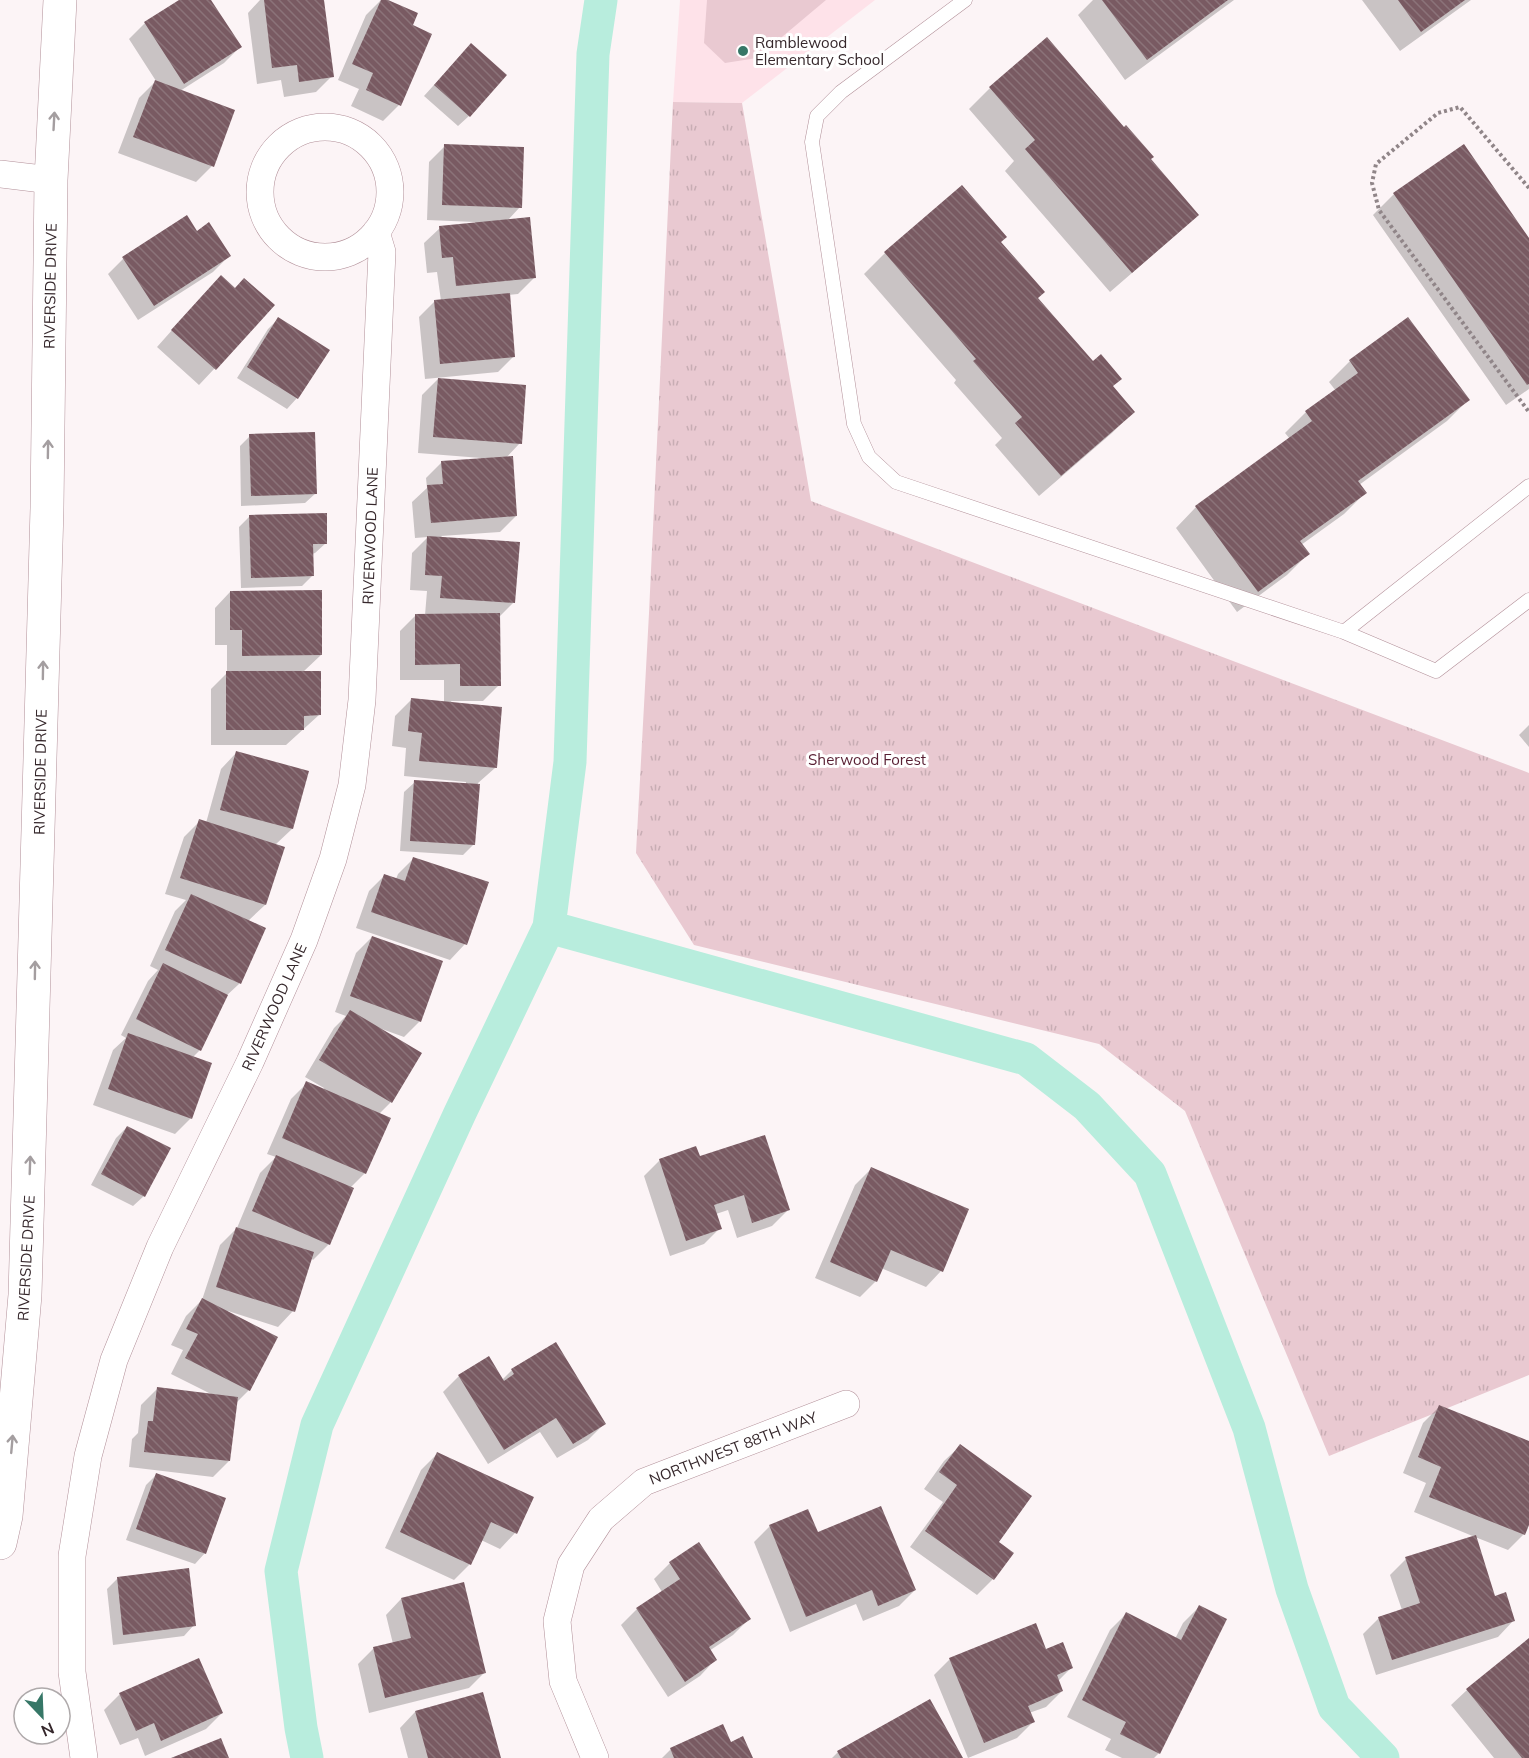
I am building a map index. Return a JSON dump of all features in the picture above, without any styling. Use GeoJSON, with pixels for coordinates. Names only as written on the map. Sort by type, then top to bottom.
{"type":"FeatureCollection","features":[{"type":"Feature","properties":{"kind":"street","name":"RIVERSIDE DRIVE"},"geometry":{"type":"LineString","coordinates":[[0,1543],[6,1516],[26,1260],[47,508],[51,180],[60,0]]}},
{"type":"Feature","properties":{"kind":"street"},"geometry":{"type":"LineString","coordinates":[[316,127],[338,128],[359,136],[376,150],[386,170],[390,191],[387,213],[376,232],[361,247],[342,255],[320,257],[300,252],[282,241],[268,225],[261,206],[260,184],[266,164],[278,147],[295,134],[316,127]]}},
{"type":"Feature","properties":{"kind":"street"},"geometry":{"type":"LineString","coordinates":[[0,174],[51,180]]}},
{"type":"Feature","properties":{"kind":"street","name":"RIVERWOOD LANE"},"geometry":{"type":"LineString","coordinates":[[84,1758],[72,1672],[72,1556],[88,1456],[114,1360],[160,1246],[250,1062],[304,940],[333,859],[351,785],[363,700],[368,590],[382,252],[376,232]]}},
{"type":"Feature","properties":{"kind":"street","name":"NORTHWEST 88TH WAY"},"geometry":{"type":"LineString","coordinates":[[595,1758],[562,1681],[556,1621],[571,1564],[602,1519],[644,1482],[846,1404]]}},
{"type":"Feature","properties":{"kind":"lane"},"geometry":{"type":"LineString","coordinates":[[965,0],[841,92],[818,116],[812,142],[854,424],[869,457],[896,482],[1344,632],[1436,671],[1529,600]]}},
{"type":"Feature","properties":{"kind":"lane"},"geometry":{"type":"LineString","coordinates":[[1344,632],[1529,486]]}},
{"type":"Feature","properties":{"kind":"path"},"geometry":{"type":"LineString","coordinates":[[1529,188],[1461,107],[1438,113],[1376,164],[1372,183],[1379,210],[1529,412]]}},
{"type":"Feature","properties":{"kind":"shaded area","name":"Ramblewood Elementary School"},"geometry":{"type":"Polygon","coordinates":[[[680,0],[875,0],[742,103],[673,102],[680,0]]]}},
{"type":"Feature","properties":{"kind":"green space"},"geometry":{"type":"Polygon","coordinates":[[[707,0],[826,0],[757,58],[725,63],[704,43],[707,0]]]}},
{"type":"Feature","properties":{"kind":"green space","name":"Sherwood Forest"},"geometry":{"type":"Polygon","coordinates":[[[673,102],[742,103],[811,501],[1529,773],[1529,1375],[1329,1456],[1185,1111],[1099,1044],[694,945],[636,853],[673,102]]]}},
{"type":"Feature","properties":{"kind":"building"},"geometry":{"type":"Polygon","coordinates":[[[179,0],[211,0],[242,47],[184,84],[144,22],[179,0]]]}},
{"type":"Feature","properties":{"kind":"building"},"geometry":{"type":"Polygon","coordinates":[[[264,0],[324,0],[334,77],[299,82],[297,65],[272,68],[264,0]]]}},
{"type":"Feature","properties":{"kind":"building"},"geometry":{"type":"Polygon","coordinates":[[[381,0],[388,0],[418,13],[413,25],[432,34],[401,106],[366,90],[373,73],[352,64],[381,0]]]}},
{"type":"Feature","properties":{"kind":"building"},"geometry":{"type":"Polygon","coordinates":[[[1102,0],[1228,0],[1147,60],[1102,0]]]}},
{"type":"Feature","properties":{"kind":"building"},"geometry":{"type":"Polygon","coordinates":[[[1398,0],[1465,0],[1421,32],[1398,0]]]}},
{"type":"Feature","properties":{"kind":"building"},"geometry":{"type":"Polygon","coordinates":[[[1047,37],[1124,127],[1126,125],[1154,157],[1151,159],[1199,215],[1132,273],[1025,149],[1035,140],[989,87],[1047,37]]]}},
{"type":"Feature","properties":{"kind":"building"},"geometry":{"type":"Polygon","coordinates":[[[471,43],[507,75],[470,117],[434,85],[471,43]]]}},
{"type":"Feature","properties":{"kind":"building"},"geometry":{"type":"Polygon","coordinates":[[[155,80],[235,110],[214,167],[133,137],[155,80]]]}},
{"type":"Feature","properties":{"kind":"building"},"geometry":{"type":"Polygon","coordinates":[[[444,144],[524,147],[522,208],[442,205],[444,144]]]}},
{"type":"Feature","properties":{"kind":"building"},"geometry":{"type":"Polygon","coordinates":[[[1464,144],[1529,238],[1529,384],[1527,385],[1393,193],[1464,144]]]}},
{"type":"Feature","properties":{"kind":"building"},"geometry":{"type":"Polygon","coordinates":[[[962,185],[1007,237],[1001,242],[1045,292],[1038,298],[1093,361],[1101,354],[1122,379],[1113,386],[1135,412],[1061,476],[1015,423],[1022,417],[973,361],[976,359],[884,252],[962,185]]]}},
{"type":"Feature","properties":{"kind":"building"},"geometry":{"type":"Polygon","coordinates":[[[187,215],[197,231],[209,222],[231,256],[154,306],[122,257],[187,215]]]}},
{"type":"Feature","properties":{"kind":"building"},"geometry":{"type":"Polygon","coordinates":[[[530,217],[536,278],[456,286],[453,257],[442,258],[439,226],[530,217]]]}},
{"type":"Feature","properties":{"kind":"building"},"geometry":{"type":"Polygon","coordinates":[[[221,275],[235,288],[244,278],[275,305],[216,370],[171,330],[221,275]]]}},
{"type":"Feature","properties":{"kind":"building"},"geometry":{"type":"Polygon","coordinates":[[[510,293],[515,357],[440,364],[434,300],[510,293]]]}},
{"type":"Feature","properties":{"kind":"building"},"geometry":{"type":"Polygon","coordinates":[[[278,317],[330,350],[298,399],[247,367],[278,317]]]}},
{"type":"Feature","properties":{"kind":"building"},"geometry":{"type":"Polygon","coordinates":[[[1408,317],[1470,400],[1358,481],[1367,493],[1300,541],[1310,554],[1258,592],[1195,506],[1312,421],[1305,411],[1358,373],[1349,360],[1408,317]]]}},
{"type":"Feature","properties":{"kind":"building"},"geometry":{"type":"Polygon","coordinates":[[[438,378],[526,385],[522,444],[433,437],[438,378]]]}},
{"type":"Feature","properties":{"kind":"building"},"geometry":{"type":"Polygon","coordinates":[[[315,432],[317,494],[251,496],[249,434],[315,432]]]}},
{"type":"Feature","properties":{"kind":"building"},"geometry":{"type":"Polygon","coordinates":[[[513,456],[517,516],[431,523],[427,485],[443,484],[441,461],[513,456]]]}},
{"type":"Feature","properties":{"kind":"building"},"geometry":{"type":"Polygon","coordinates":[[[327,513],[327,544],[313,544],[314,576],[251,578],[249,515],[327,513]]]}},
{"type":"Feature","properties":{"kind":"building"},"geometry":{"type":"Polygon","coordinates":[[[427,536],[520,542],[515,603],[440,598],[442,576],[425,575],[427,536]]]}},
{"type":"Feature","properties":{"kind":"building"},"geometry":{"type":"Polygon","coordinates":[[[322,590],[322,655],[242,656],[242,630],[230,630],[230,591],[322,590]]]}},
{"type":"Feature","properties":{"kind":"building"},"geometry":{"type":"Polygon","coordinates":[[[500,613],[501,686],[460,686],[460,664],[415,665],[415,614],[500,613]]]}},
{"type":"Feature","properties":{"kind":"building"},"geometry":{"type":"Polygon","coordinates":[[[226,671],[321,671],[321,715],[304,716],[304,730],[226,730],[226,671]]]}},
{"type":"Feature","properties":{"kind":"building"},"geometry":{"type":"Polygon","coordinates":[[[411,698],[502,707],[497,768],[419,761],[422,733],[408,731],[411,698]]]}},
{"type":"Feature","properties":{"kind":"building"},"geometry":{"type":"Polygon","coordinates":[[[236,751],[309,771],[293,829],[220,810],[236,751]]]}},
{"type":"Feature","properties":{"kind":"building"},"geometry":{"type":"Polygon","coordinates":[[[414,780],[480,784],[475,845],[410,841],[414,780]]]}},
{"type":"Feature","properties":{"kind":"building"},"geometry":{"type":"Polygon","coordinates":[[[199,819],[285,847],[266,905],[180,878],[199,819]]]}},
{"type":"Feature","properties":{"kind":"building"},"geometry":{"type":"Polygon","coordinates":[[[413,857],[489,882],[467,945],[371,912],[384,874],[405,881],[413,857]]]}},
{"type":"Feature","properties":{"kind":"building"},"geometry":{"type":"Polygon","coordinates":[[[191,894],[266,928],[241,984],[165,950],[191,894]]]}},
{"type":"Feature","properties":{"kind":"building"},"geometry":{"type":"Polygon","coordinates":[[[372,936],[443,961],[421,1022],[350,996],[372,936]]]}},
{"type":"Feature","properties":{"kind":"building"},"geometry":{"type":"Polygon","coordinates":[[[163,963],[228,995],[201,1051],[136,1019],[163,963]]]}},
{"type":"Feature","properties":{"kind":"building"},"geometry":{"type":"Polygon","coordinates":[[[350,1010],[422,1053],[392,1103],[319,1060],[350,1010]]]}},
{"type":"Feature","properties":{"kind":"building"},"geometry":{"type":"Polygon","coordinates":[[[128,1033],[212,1063],[192,1119],[108,1089],[128,1033]]]}},
{"type":"Feature","properties":{"kind":"building"},"geometry":{"type":"Polygon","coordinates":[[[306,1081],[391,1118],[366,1174],[282,1138],[306,1081]]]}},
{"type":"Feature","properties":{"kind":"building"},"geometry":{"type":"Polygon","coordinates":[[[127,1126],[171,1148],[145,1197],[101,1174],[127,1126]]]}},
{"type":"Feature","properties":{"kind":"building"},"geometry":{"type":"Polygon","coordinates":[[[765,1135],[790,1210],[752,1223],[744,1195],[714,1205],[722,1229],[686,1241],[659,1159],[696,1146],[700,1156],[765,1135]]]}},
{"type":"Feature","properties":{"kind":"building"},"geometry":{"type":"Polygon","coordinates":[[[276,1155],[354,1188],[330,1245],[252,1211],[276,1155]]]}},
{"type":"Feature","properties":{"kind":"building"},"geometry":{"type":"Polygon","coordinates":[[[871,1167],[969,1209],[943,1272],[891,1250],[877,1282],[830,1262],[871,1167]]]}},
{"type":"Feature","properties":{"kind":"building"},"geometry":{"type":"Polygon","coordinates":[[[236,1227],[314,1252],[295,1312],[216,1287],[236,1227]]]}},
{"type":"Feature","properties":{"kind":"building"},"geometry":{"type":"Polygon","coordinates":[[[202,1298],[278,1337],[250,1391],[185,1358],[198,1334],[186,1329],[202,1298]]]}},
{"type":"Feature","properties":{"kind":"building"},"geometry":{"type":"Polygon","coordinates":[[[556,1342],[606,1424],[573,1444],[556,1418],[504,1450],[458,1375],[489,1356],[504,1381],[514,1374],[511,1369],[556,1342]]]}},
{"type":"Feature","properties":{"kind":"building"},"geometry":{"type":"Polygon","coordinates":[[[157,1387],[238,1397],[230,1461],[144,1452],[148,1421],[153,1421],[157,1387]]]}},
{"type":"Feature","properties":{"kind":"building"},"geometry":{"type":"Polygon","coordinates":[[[1439,1405],[1529,1441],[1529,1525],[1525,1535],[1429,1497],[1441,1467],[1418,1457],[1439,1405]]]}},
{"type":"Feature","properties":{"kind":"building"},"geometry":{"type":"Polygon","coordinates":[[[960,1444],[1032,1496],[999,1542],[1014,1553],[994,1580],[925,1531],[957,1485],[939,1472],[960,1444]]]}},
{"type":"Feature","properties":{"kind":"building"},"geometry":{"type":"Polygon","coordinates":[[[437,1452],[534,1497],[517,1534],[491,1522],[471,1565],[400,1532],[437,1452]]]}},
{"type":"Feature","properties":{"kind":"building"},"geometry":{"type":"Polygon","coordinates":[[[156,1473],[226,1498],[206,1554],[136,1529],[156,1473]]]}},
{"type":"Feature","properties":{"kind":"building"},"geometry":{"type":"Polygon","coordinates":[[[881,1506],[916,1590],[878,1606],[872,1590],[806,1617],[769,1525],[808,1509],[818,1532],[881,1506]]]}},
{"type":"Feature","properties":{"kind":"building"},"geometry":{"type":"Polygon","coordinates":[[[1476,1535],[1495,1596],[1506,1592],[1515,1621],[1392,1660],[1378,1617],[1420,1603],[1405,1557],[1476,1535]]]}},
{"type":"Feature","properties":{"kind":"building"},"geometry":{"type":"Polygon","coordinates":[[[699,1542],[751,1619],[709,1647],[717,1660],[685,1682],[636,1608],[680,1579],[669,1562],[699,1542]]]}},
{"type":"Feature","properties":{"kind":"building"},"geometry":{"type":"Polygon","coordinates":[[[189,1568],[196,1626],[123,1635],[117,1577],[189,1568]]]}},
{"type":"Feature","properties":{"kind":"building"},"geometry":{"type":"Polygon","coordinates":[[[464,1582],[486,1673],[385,1698],[373,1647],[411,1638],[401,1598],[464,1582]]]}},
{"type":"Feature","properties":{"kind":"building"},"geometry":{"type":"Polygon","coordinates":[[[1199,1605],[1227,1619],[1160,1754],[1120,1734],[1126,1722],[1082,1700],[1126,1612],[1181,1640],[1199,1605]]]}},
{"type":"Feature","properties":{"kind":"building"},"geometry":{"type":"Polygon","coordinates":[[[1036,1623],[1046,1649],[1063,1642],[1073,1668],[1057,1675],[1063,1691],[1028,1706],[1035,1722],[984,1743],[949,1658],[1036,1623]]]}},
{"type":"Feature","properties":{"kind":"building"},"geometry":{"type":"Polygon","coordinates":[[[1529,1638],[1529,1758],[1522,1758],[1466,1689],[1529,1638]]]}},
{"type":"Feature","properties":{"kind":"building"},"geometry":{"type":"Polygon","coordinates":[[[199,1658],[223,1713],[161,1741],[154,1723],[136,1731],[119,1693],[199,1658]]]}},
{"type":"Feature","properties":{"kind":"building"},"geometry":{"type":"Polygon","coordinates":[[[483,1692],[501,1758],[428,1758],[415,1711],[483,1692]]]}},
{"type":"Feature","properties":{"kind":"building"},"geometry":{"type":"Polygon","coordinates":[[[930,1699],[963,1758],[841,1758],[837,1751],[930,1699]]]}},
{"type":"Feature","properties":{"kind":"building"},"geometry":{"type":"Polygon","coordinates":[[[723,1724],[731,1742],[743,1736],[753,1758],[674,1758],[670,1748],[723,1724]]]}},
{"type":"Feature","properties":{"kind":"building"},"geometry":{"type":"Polygon","coordinates":[[[221,1738],[229,1758],[171,1758],[221,1738]]]}},
{"type":"Feature","properties":{"kind":"waterway"},"geometry":{"type":"LineString","coordinates":[[307,1758],[301,1728],[281,1571],[317,1425],[460,1113],[549,927],[570,762],[593,54],[601,0]]}},
{"type":"Feature","properties":{"kind":"waterway"},"geometry":{"type":"LineString","coordinates":[[549,927],[1026,1059],[1087,1106],[1150,1174],[1249,1428],[1292,1589],[1334,1707],[1383,1758]]}},
{"type":"Feature","properties":{"kind":"place","name":"Ramblewood Elementary School"},"geometry":{"type":"Point","coordinates":[743,51]}}]}
